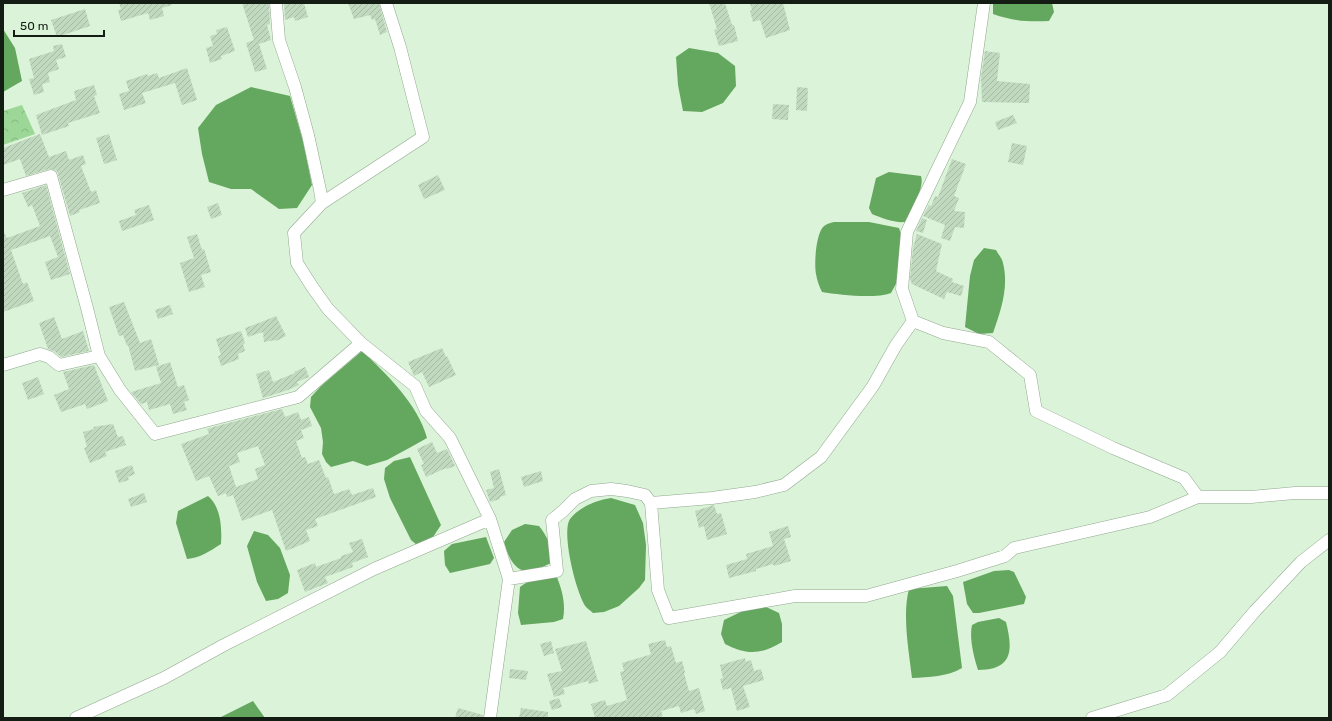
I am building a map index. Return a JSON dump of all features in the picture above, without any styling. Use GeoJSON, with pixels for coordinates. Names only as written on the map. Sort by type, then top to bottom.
{"type":"FeatureCollection","features":[{"type":"Feature","properties":{"kind":"street"},"geometry":{"type":"LineString","coordinates":[[276,3],[279,40],[295,87],[308,135],[322,203]]}},
{"type":"Feature","properties":{"kind":"street"},"geometry":{"type":"LineString","coordinates":[[386,3],[400,47],[423,137],[322,203],[294,233],[297,263],[328,309],[361,343],[415,386],[426,410],[450,438],[490,519],[509,579],[490,718]]}},
{"type":"Feature","properties":{"kind":"street"},"geometry":{"type":"LineString","coordinates":[[984,3],[970,102],[907,232],[902,289],[913,321],[943,333],[989,342],[1030,375],[1036,411],[1113,448],[1184,478],[1198,497]]}},
{"type":"Feature","properties":{"kind":"street"},"geometry":{"type":"LineString","coordinates":[[3,190],[51,176],[99,356],[120,390],[155,434],[298,397],[361,343]]}},
{"type":"Feature","properties":{"kind":"street"},"geometry":{"type":"LineString","coordinates":[[651,503],[712,498],[755,492],[784,485],[821,457],[873,386],[896,345],[913,321]]}},
{"type":"Feature","properties":{"kind":"street"},"geometry":{"type":"LineString","coordinates":[[3,365],[40,354],[49,357],[58,365],[99,356]]}},
{"type":"Feature","properties":{"kind":"street"},"geometry":{"type":"LineString","coordinates":[[509,579],[557,571],[552,520],[564,511],[575,499],[592,491],[610,489],[645,495],[651,503],[658,590],[669,618],[795,596],[866,596],[1005,556],[1014,548],[1150,517],[1198,497],[1251,497],[1295,493],[1329,493]]}},
{"type":"Feature","properties":{"kind":"street"},"geometry":{"type":"LineString","coordinates":[[76,718],[164,678],[231,641],[374,569],[490,519]]}},
{"type":"Feature","properties":{"kind":"street"},"geometry":{"type":"LineString","coordinates":[[1092,718],[1167,695],[1220,652],[1255,611],[1302,562],[1329,540]]}},
{"type":"Feature","properties":{"kind":"green space"},"geometry":{"type":"Polygon","coordinates":[[[22,105],[35,134],[3,145],[3,111],[22,105]]]}},
{"type":"Feature","properties":{"kind":"shaded area"},"geometry":{"type":"Polygon","coordinates":[[[993,3],[1052,3],[1054,12],[1049,21],[1014,20],[993,14],[993,3]]]}},
{"type":"Feature","properties":{"kind":"shaded area"},"geometry":{"type":"Polygon","coordinates":[[[3,29],[15,48],[22,81],[3,92],[3,29]]]}},
{"type":"Feature","properties":{"kind":"shaded area"},"geometry":{"type":"Polygon","coordinates":[[[689,48],[718,53],[735,66],[736,86],[723,103],[702,112],[683,111],[678,85],[676,57],[689,48]]]}},
{"type":"Feature","properties":{"kind":"shaded area"},"geometry":{"type":"Polygon","coordinates":[[[251,87],[290,96],[303,141],[312,185],[297,208],[279,209],[251,189],[231,189],[209,182],[202,154],[198,128],[216,105],[251,87]]]}},
{"type":"Feature","properties":{"kind":"shaded area"},"geometry":{"type":"Polygon","coordinates":[[[889,172],[921,176],[922,181],[919,193],[905,222],[892,221],[876,216],[872,214],[869,208],[876,178],[889,172]]]}},
{"type":"Feature","properties":{"kind":"shaded area"},"geometry":{"type":"Polygon","coordinates":[[[834,222],[869,222],[899,228],[902,237],[897,282],[891,293],[867,296],[822,292],[815,269],[817,242],[823,227],[834,222]]]}},
{"type":"Feature","properties":{"kind":"shaded area"},"geometry":{"type":"Polygon","coordinates":[[[984,248],[996,250],[1002,259],[1005,272],[1005,290],[993,333],[979,334],[965,327],[970,276],[974,260],[984,248]]]}},
{"type":"Feature","properties":{"kind":"shaded area"},"geometry":{"type":"Polygon","coordinates":[[[362,351],[381,369],[409,402],[423,426],[427,438],[387,460],[367,466],[353,461],[331,467],[326,462],[322,454],[323,442],[321,428],[310,407],[311,397],[321,386],[362,351]]]}},
{"type":"Feature","properties":{"kind":"shaded area"},"geometry":{"type":"Polygon","coordinates":[[[410,457],[441,525],[433,537],[417,545],[411,540],[390,498],[384,479],[385,468],[394,461],[410,457]]]}},
{"type":"Feature","properties":{"kind":"shaded area"},"geometry":{"type":"Polygon","coordinates":[[[208,496],[216,506],[220,518],[221,544],[201,556],[187,559],[176,523],[178,511],[208,496]]]}},
{"type":"Feature","properties":{"kind":"shaded area"},"geometry":{"type":"Polygon","coordinates":[[[611,498],[635,505],[643,523],[646,545],[645,580],[639,588],[619,606],[604,612],[593,613],[586,607],[582,600],[574,576],[568,549],[568,526],[570,519],[578,511],[594,502],[611,498]]]}},
{"type":"Feature","properties":{"kind":"shaded area"},"geometry":{"type":"Polygon","coordinates":[[[525,524],[539,526],[545,534],[551,553],[551,563],[532,571],[521,570],[514,564],[509,556],[504,542],[512,530],[525,524]]]}},
{"type":"Feature","properties":{"kind":"shaded area"},"geometry":{"type":"Polygon","coordinates":[[[254,531],[268,535],[280,548],[290,575],[288,593],[278,599],[266,601],[257,582],[247,546],[254,531]]]}},
{"type":"Feature","properties":{"kind":"shaded area"},"geometry":{"type":"Polygon","coordinates":[[[486,537],[494,558],[490,564],[450,573],[445,565],[444,551],[452,544],[486,537]]]}},
{"type":"Feature","properties":{"kind":"shaded area"},"geometry":{"type":"Polygon","coordinates":[[[1009,570],[1014,572],[1026,597],[1024,604],[973,613],[967,604],[963,582],[994,571],[1009,570]]]}},
{"type":"Feature","properties":{"kind":"shaded area"},"geometry":{"type":"Polygon","coordinates":[[[556,575],[563,597],[563,619],[554,622],[521,625],[518,613],[520,587],[532,580],[556,575]]]}},
{"type":"Feature","properties":{"kind":"shaded area"},"geometry":{"type":"Polygon","coordinates":[[[947,586],[953,596],[962,668],[944,675],[912,678],[906,622],[909,589],[947,586]]]}},
{"type":"Feature","properties":{"kind":"shaded area"},"geometry":{"type":"Polygon","coordinates":[[[764,606],[779,613],[782,624],[782,642],[767,649],[754,652],[747,652],[725,644],[721,634],[724,620],[751,607],[764,606]]]}},
{"type":"Feature","properties":{"kind":"shaded area"},"geometry":{"type":"Polygon","coordinates":[[[999,618],[1006,622],[1010,641],[1008,656],[1004,662],[998,666],[990,669],[978,670],[972,642],[972,625],[978,622],[999,618]]]}},
{"type":"Feature","properties":{"kind":"shaded area"},"geometry":{"type":"Polygon","coordinates":[[[253,701],[265,718],[219,718],[253,701]]]}},
{"type":"Feature","properties":{"kind":"building"},"geometry":{"type":"Polygon","coordinates":[[[119,3],[171,3],[172,5],[162,8],[164,16],[150,20],[148,13],[121,21],[118,10],[121,9],[119,3]]]}},
{"type":"Feature","properties":{"kind":"building"},"geometry":{"type":"Polygon","coordinates":[[[242,3],[269,3],[270,24],[267,25],[271,40],[259,44],[267,69],[255,72],[246,43],[254,40],[242,3]]]}},
{"type":"Feature","properties":{"kind":"building"},"geometry":{"type":"Polygon","coordinates":[[[284,3],[304,3],[308,17],[295,21],[294,17],[285,20],[284,3]]]}},
{"type":"Feature","properties":{"kind":"building"},"geometry":{"type":"Polygon","coordinates":[[[348,3],[379,3],[387,32],[380,35],[375,19],[372,20],[370,15],[354,19],[348,3]]]}},
{"type":"Feature","properties":{"kind":"building"},"geometry":{"type":"Polygon","coordinates":[[[709,3],[725,3],[732,25],[734,25],[738,41],[719,46],[714,30],[717,29],[709,3]]]}},
{"type":"Feature","properties":{"kind":"building"},"geometry":{"type":"Polygon","coordinates":[[[750,3],[783,3],[790,30],[766,38],[760,20],[753,22],[750,11],[752,10],[750,3]]]}},
{"type":"Feature","properties":{"kind":"building"},"geometry":{"type":"Polygon","coordinates":[[[85,9],[90,26],[57,37],[51,20],[85,9]]]}},
{"type":"Feature","properties":{"kind":"building"},"geometry":{"type":"Polygon","coordinates":[[[227,27],[235,51],[221,56],[222,59],[210,63],[206,48],[213,46],[210,36],[217,34],[216,30],[227,27]]]}},
{"type":"Feature","properties":{"kind":"building"},"geometry":{"type":"Polygon","coordinates":[[[62,44],[66,57],[56,60],[59,69],[48,73],[50,82],[42,84],[44,92],[34,95],[29,79],[34,78],[29,59],[54,51],[53,46],[62,44]]]}},
{"type":"Feature","properties":{"kind":"building"},"geometry":{"type":"Polygon","coordinates":[[[985,51],[1000,53],[997,81],[1030,84],[1029,103],[982,102],[981,77],[985,51]]]}},
{"type":"Feature","properties":{"kind":"building"},"geometry":{"type":"Polygon","coordinates":[[[187,68],[197,100],[182,105],[175,83],[142,93],[146,103],[124,110],[119,94],[129,91],[126,81],[147,74],[148,76],[157,73],[159,78],[187,68]]]}},
{"type":"Feature","properties":{"kind":"building"},"geometry":{"type":"Polygon","coordinates":[[[94,85],[97,95],[94,96],[100,113],[68,123],[69,126],[42,135],[36,115],[76,100],[74,91],[94,85]]]}},
{"type":"Feature","properties":{"kind":"building"},"geometry":{"type":"Polygon","coordinates":[[[797,87],[808,88],[807,111],[796,110],[797,87]]]}},
{"type":"Feature","properties":{"kind":"building"},"geometry":{"type":"Polygon","coordinates":[[[773,104],[789,105],[788,120],[772,119],[773,104]]]}},
{"type":"Feature","properties":{"kind":"building"},"geometry":{"type":"Polygon","coordinates":[[[1013,115],[1017,123],[998,130],[995,122],[1013,115]]]}},
{"type":"Feature","properties":{"kind":"building"},"geometry":{"type":"Polygon","coordinates":[[[40,134],[49,157],[66,151],[69,160],[83,155],[86,164],[81,166],[91,192],[96,190],[100,203],[79,210],[80,212],[70,216],[56,170],[49,169],[26,176],[20,159],[3,165],[3,148],[40,134]]]}},
{"type":"Feature","properties":{"kind":"building"},"geometry":{"type":"Polygon","coordinates":[[[109,134],[117,160],[104,164],[96,138],[109,134]]]}},
{"type":"Feature","properties":{"kind":"building"},"geometry":{"type":"Polygon","coordinates":[[[1012,143],[1027,146],[1023,165],[1008,162],[1012,143]]]}},
{"type":"Feature","properties":{"kind":"building"},"geometry":{"type":"Polygon","coordinates":[[[952,159],[966,164],[954,196],[959,198],[954,211],[965,212],[964,228],[955,227],[950,241],[941,238],[945,225],[923,216],[929,205],[931,206],[935,196],[938,197],[952,159]]]}},
{"type":"Feature","properties":{"kind":"building"},"geometry":{"type":"Polygon","coordinates":[[[438,175],[445,190],[424,199],[418,185],[438,175]]]}},
{"type":"Feature","properties":{"kind":"building"},"geometry":{"type":"Polygon","coordinates":[[[46,185],[70,274],[51,280],[45,262],[58,257],[50,236],[11,250],[23,284],[27,282],[34,301],[3,312],[3,232],[7,238],[40,226],[32,205],[28,207],[22,193],[46,185]]]}},
{"type":"Feature","properties":{"kind":"building"},"geometry":{"type":"Polygon","coordinates":[[[218,203],[222,215],[211,219],[207,207],[218,203]]]}},
{"type":"Feature","properties":{"kind":"building"},"geometry":{"type":"Polygon","coordinates":[[[149,205],[154,220],[122,231],[119,221],[136,215],[134,210],[149,205]]]}},
{"type":"Feature","properties":{"kind":"building"},"geometry":{"type":"Polygon","coordinates":[[[922,218],[927,220],[923,233],[916,231],[922,218]]]}},
{"type":"Feature","properties":{"kind":"building"},"geometry":{"type":"Polygon","coordinates":[[[197,234],[202,250],[204,249],[211,272],[201,275],[205,287],[189,292],[180,263],[194,258],[187,237],[197,234]]]}},
{"type":"Feature","properties":{"kind":"building"},"geometry":{"type":"Polygon","coordinates":[[[917,234],[942,244],[936,271],[953,279],[952,282],[964,286],[961,296],[947,292],[944,299],[912,284],[910,279],[913,248],[917,234]]]}},
{"type":"Feature","properties":{"kind":"building"},"geometry":{"type":"Polygon","coordinates":[[[124,302],[140,343],[151,339],[159,365],[135,371],[128,345],[127,346],[123,335],[119,336],[109,307],[124,302]]]}},
{"type":"Feature","properties":{"kind":"building"},"geometry":{"type":"Polygon","coordinates":[[[170,305],[173,314],[158,319],[155,310],[170,305]]]}},
{"type":"Feature","properties":{"kind":"building"},"geometry":{"type":"Polygon","coordinates":[[[276,316],[286,336],[276,341],[264,342],[263,332],[248,337],[245,328],[276,316]]]}},
{"type":"Feature","properties":{"kind":"building"},"geometry":{"type":"Polygon","coordinates":[[[54,317],[62,339],[83,331],[89,351],[61,357],[54,351],[48,349],[39,323],[54,317]]]}},
{"type":"Feature","properties":{"kind":"building"},"geometry":{"type":"Polygon","coordinates":[[[241,331],[245,343],[243,344],[245,351],[238,354],[239,359],[221,366],[218,356],[221,355],[216,339],[241,331]]]}},
{"type":"Feature","properties":{"kind":"building"},"geometry":{"type":"Polygon","coordinates":[[[442,348],[456,375],[429,387],[422,372],[414,376],[408,362],[442,348]]]}},
{"type":"Feature","properties":{"kind":"building"},"geometry":{"type":"Polygon","coordinates":[[[170,362],[178,387],[184,385],[189,400],[184,402],[187,410],[173,414],[170,404],[149,410],[147,402],[141,404],[131,392],[161,383],[156,367],[170,362]]]}},
{"type":"Feature","properties":{"kind":"building"},"geometry":{"type":"Polygon","coordinates":[[[94,365],[108,401],[87,409],[85,404],[61,412],[54,395],[69,389],[63,372],[94,365]]]}},
{"type":"Feature","properties":{"kind":"building"},"geometry":{"type":"Polygon","coordinates":[[[305,367],[309,377],[297,382],[299,385],[263,398],[256,374],[269,370],[273,382],[305,367]]]}},
{"type":"Feature","properties":{"kind":"building"},"geometry":{"type":"Polygon","coordinates":[[[38,377],[44,394],[28,400],[22,383],[38,377]]]}},
{"type":"Feature","properties":{"kind":"building"},"geometry":{"type":"Polygon","coordinates":[[[282,409],[285,417],[298,412],[301,420],[309,417],[312,426],[301,430],[304,438],[296,441],[302,458],[305,457],[308,464],[319,460],[326,478],[328,477],[334,494],[349,489],[352,495],[373,488],[376,497],[315,519],[318,526],[306,530],[310,541],[286,551],[272,510],[242,521],[233,495],[227,497],[226,493],[218,496],[209,476],[196,481],[181,444],[209,434],[207,429],[282,409]],[[258,446],[237,453],[240,462],[229,466],[236,487],[258,479],[255,469],[265,465],[258,446]]]}},
{"type":"Feature","properties":{"kind":"building"},"geometry":{"type":"Polygon","coordinates":[[[113,424],[118,437],[123,436],[126,445],[105,452],[107,456],[90,463],[84,448],[87,447],[83,432],[94,429],[93,427],[113,424]]]}},
{"type":"Feature","properties":{"kind":"building"},"geometry":{"type":"Polygon","coordinates":[[[432,442],[437,453],[447,449],[455,466],[446,468],[426,477],[421,465],[424,464],[417,449],[432,442]]]}},
{"type":"Feature","properties":{"kind":"building"},"geometry":{"type":"Polygon","coordinates":[[[132,465],[135,474],[128,477],[129,480],[119,483],[115,471],[132,465]]]}},
{"type":"Feature","properties":{"kind":"building"},"geometry":{"type":"Polygon","coordinates":[[[499,469],[506,495],[500,497],[500,499],[490,502],[486,490],[494,488],[490,472],[499,469]]]}},
{"type":"Feature","properties":{"kind":"building"},"geometry":{"type":"Polygon","coordinates":[[[541,471],[543,481],[524,487],[521,477],[541,471]]]}},
{"type":"Feature","properties":{"kind":"building"},"geometry":{"type":"Polygon","coordinates":[[[144,493],[147,502],[131,507],[128,499],[144,493]]]}},
{"type":"Feature","properties":{"kind":"building"},"geometry":{"type":"Polygon","coordinates":[[[714,505],[717,514],[721,513],[727,534],[707,540],[704,526],[699,528],[695,511],[714,505]]]}},
{"type":"Feature","properties":{"kind":"building"},"geometry":{"type":"Polygon","coordinates":[[[788,526],[791,537],[784,539],[791,561],[774,566],[773,564],[756,569],[756,571],[729,578],[726,565],[747,559],[746,554],[773,546],[769,532],[788,526]]]}},
{"type":"Feature","properties":{"kind":"building"},"geometry":{"type":"Polygon","coordinates":[[[362,539],[368,557],[352,563],[353,567],[325,577],[328,583],[305,592],[297,570],[315,563],[316,567],[341,558],[341,556],[353,552],[349,543],[362,539]]]}},
{"type":"Feature","properties":{"kind":"building"},"geometry":{"type":"Polygon","coordinates":[[[665,640],[667,647],[671,646],[676,663],[682,661],[689,691],[699,688],[705,711],[696,714],[694,709],[681,713],[679,706],[661,711],[663,716],[658,718],[595,718],[591,704],[605,700],[607,706],[627,700],[620,672],[624,671],[622,663],[651,654],[648,644],[665,640]]]}},
{"type":"Feature","properties":{"kind":"building"},"geometry":{"type":"Polygon","coordinates":[[[551,641],[554,653],[544,656],[540,644],[551,641]]]}},
{"type":"Feature","properties":{"kind":"building"},"geometry":{"type":"Polygon","coordinates":[[[586,641],[598,681],[589,684],[588,681],[563,688],[565,694],[554,697],[547,674],[562,671],[555,649],[586,641]]]}},
{"type":"Feature","properties":{"kind":"building"},"geometry":{"type":"Polygon","coordinates":[[[745,658],[746,662],[751,660],[754,671],[761,669],[764,680],[743,686],[750,707],[737,711],[731,688],[723,690],[720,679],[723,678],[720,665],[745,658]]]}},
{"type":"Feature","properties":{"kind":"building"},"geometry":{"type":"Polygon","coordinates":[[[510,669],[528,671],[526,680],[509,678],[510,669]]]}},
{"type":"Feature","properties":{"kind":"building"},"geometry":{"type":"Polygon","coordinates":[[[559,698],[562,707],[552,710],[549,701],[559,698]]]}},
{"type":"Feature","properties":{"kind":"building"},"geometry":{"type":"Polygon","coordinates":[[[458,708],[483,715],[483,718],[455,718],[458,708]]]}},
{"type":"Feature","properties":{"kind":"building"},"geometry":{"type":"Polygon","coordinates":[[[521,708],[548,712],[548,718],[519,718],[521,708]]]}}]}
